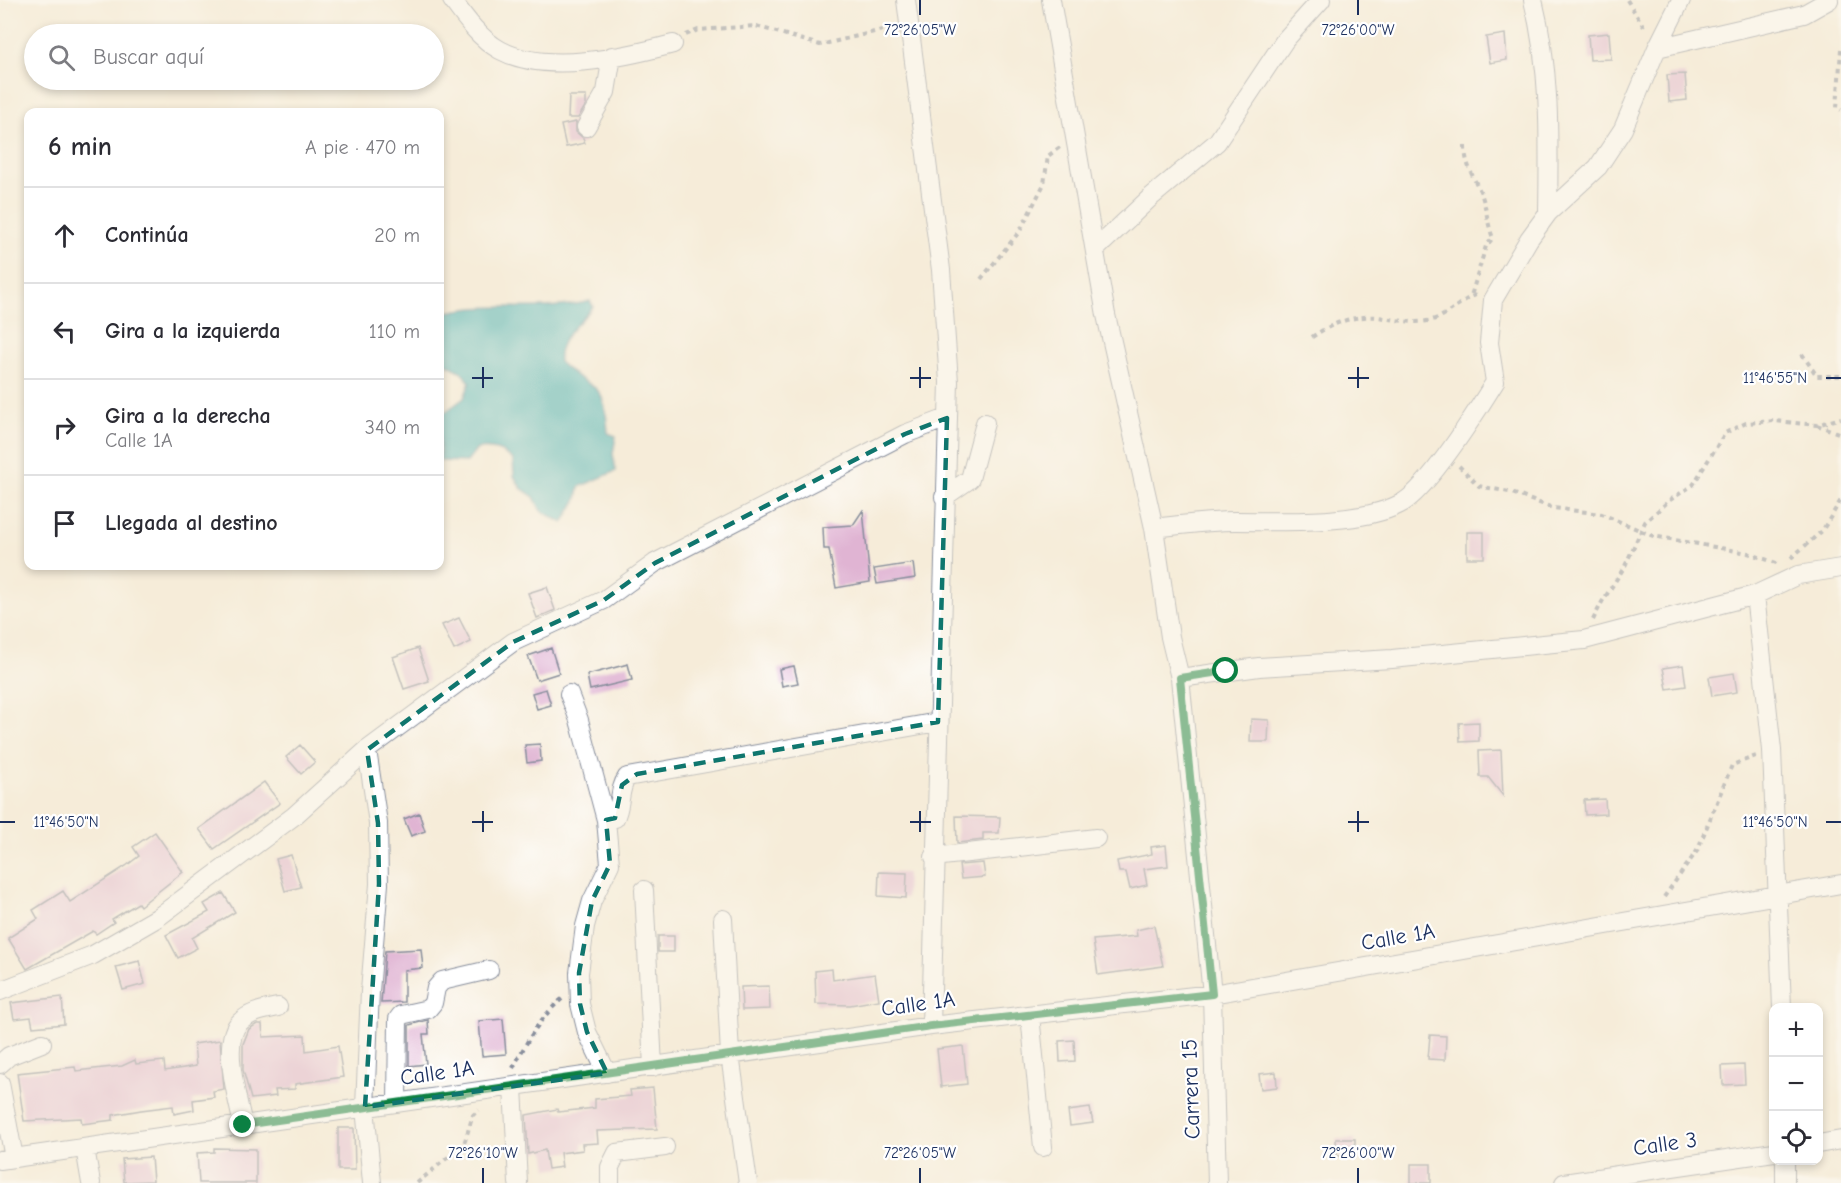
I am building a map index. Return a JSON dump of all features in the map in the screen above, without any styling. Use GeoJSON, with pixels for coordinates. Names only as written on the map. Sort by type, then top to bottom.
{"type":"FeatureCollection","features":[{"type":"Feature","properties":{"kind":"street"},"geometry":{"type":"LineString","coordinates":[[452,0],[489,43],[515,56],[550,62],[612,56],[673,44]]}},
{"type":"Feature","properties":{"kind":"street"},"geometry":{"type":"LineString","coordinates":[[906,0],[941,270],[949,382],[931,1026]]}},
{"type":"Feature","properties":{"kind":"street","name":"Carrera 15"},"geometry":{"type":"LineString","coordinates":[[1051,0],[1106,315],[1154,528],[1170,637],[1180,678],[1212,994],[1217,1183]]}},
{"type":"Feature","properties":{"kind":"street"},"geometry":{"type":"LineString","coordinates":[[1096,249],[1151,197],[1217,142],[1285,40],[1321,0]]}},
{"type":"Feature","properties":{"kind":"street"},"geometry":{"type":"LineString","coordinates":[[1533,0],[1544,52],[1550,111],[1548,213]]}},
{"type":"Feature","properties":{"kind":"street"},"geometry":{"type":"LineString","coordinates":[[1154,528],[1234,521],[1324,520],[1382,510],[1400,504],[1415,493],[1449,450],[1495,382],[1489,343],[1493,300],[1529,239],[1548,213],[1598,167],[1623,129],[1656,48],[1681,0]]}},
{"type":"Feature","properties":{"kind":"street"},"geometry":{"type":"LineString","coordinates":[[1656,48],[1804,14],[1829,0]]}},
{"type":"Feature","properties":{"kind":"street"},"geometry":{"type":"LineString","coordinates":[[585,127],[606,92],[612,56]]}},
{"type":"Feature","properties":{"kind":"street"},"geometry":{"type":"LineString","coordinates":[[0,991],[93,955],[157,918],[294,816],[367,750],[513,642],[604,600],[655,563],[905,434],[947,418]]}},
{"type":"Feature","properties":{"kind":"street"},"geometry":{"type":"LineString","coordinates":[[944,497],[970,479],[985,423]]}},
{"type":"Feature","properties":{"kind":"street"},"geometry":{"type":"LineString","coordinates":[[1180,678],[1259,668],[1392,659],[1584,640],[1755,595],[1790,571],[1841,568]]}},
{"type":"Feature","properties":{"kind":"street"},"geometry":{"type":"LineString","coordinates":[[1755,595],[1772,750],[1780,894],[1782,1003]]}},
{"type":"Feature","properties":{"kind":"street"},"geometry":{"type":"LineString","coordinates":[[569,694],[579,720],[606,820],[610,864],[592,901],[585,926],[580,1004],[587,1032],[607,1073]]}},
{"type":"Feature","properties":{"kind":"street"},"geometry":{"type":"LineString","coordinates":[[606,820],[615,818],[619,811],[622,785],[627,777],[637,774],[938,722]]}},
{"type":"Feature","properties":{"kind":"street"},"geometry":{"type":"LineString","coordinates":[[367,750],[378,824],[378,884],[365,1107],[372,1183]]}},
{"type":"Feature","properties":{"kind":"street"},"geometry":{"type":"LineString","coordinates":[[934,857],[1096,838]]}},
{"type":"Feature","properties":{"kind":"street","name":"Calle 1A"},"geometry":{"type":"LineString","coordinates":[[7,1159],[931,1026],[1212,994],[1841,884]]}},
{"type":"Feature","properties":{"kind":"street"},"geometry":{"type":"LineString","coordinates":[[644,890],[653,1066]]}},
{"type":"Feature","properties":{"kind":"street"},"geometry":{"type":"LineString","coordinates":[[723,919],[730,1055],[748,1183]]}},
{"type":"Feature","properties":{"kind":"street"},"geometry":{"type":"LineString","coordinates":[[397,1103],[396,1023],[400,1015],[428,1009],[433,1003],[436,988],[442,981],[489,970]]}},
{"type":"Feature","properties":{"kind":"street"},"geometry":{"type":"LineString","coordinates":[[243,1125],[230,1050],[231,1036],[239,1023],[253,1012],[278,1007]]}},
{"type":"Feature","properties":{"kind":"street"},"geometry":{"type":"LineString","coordinates":[[1030,1015],[1043,1147]]}},
{"type":"Feature","properties":{"kind":"street"},"geometry":{"type":"LineString","coordinates":[[0,1064],[9,1056],[42,1043]]}},
{"type":"Feature","properties":{"kind":"street"},"geometry":{"type":"LineString","coordinates":[[0,1083],[7,1159]]}},
{"type":"Feature","properties":{"kind":"street"},"geometry":{"type":"LineString","coordinates":[[508,1087],[518,1183]]}},
{"type":"Feature","properties":{"kind":"street"},"geometry":{"type":"LineString","coordinates":[[1823,1143],[1841,1140]]}},
{"type":"Feature","properties":{"kind":"street"},"geometry":{"type":"LineString","coordinates":[[610,1183],[610,1167],[617,1153],[665,1147]]}},
{"type":"Feature","properties":{"kind":"street"},"geometry":{"type":"LineString","coordinates":[[86,1148],[91,1183]]}},
{"type":"Feature","properties":{"kind":"street","name":"Calle 3"},"geometry":{"type":"LineString","coordinates":[[1564,1183],[1769,1153]]}},
{"type":"Feature","properties":{"kind":"street"},"geometry":{"type":"LineString","coordinates":[[1785,1165],[1785,1183]]}},
{"type":"Feature","properties":{"kind":"path"},"geometry":{"type":"LineString","coordinates":[[1627,0],[1656,48]]}},
{"type":"Feature","properties":{"kind":"path"},"geometry":{"type":"LineString","coordinates":[[673,44],[698,30],[756,26],[820,45],[910,22]]}},
{"type":"Feature","properties":{"kind":"path"},"geometry":{"type":"LineString","coordinates":[[1841,49],[1837,108],[1841,110]]}},
{"type":"Feature","properties":{"kind":"path"},"geometry":{"type":"LineString","coordinates":[[981,279],[1020,231],[1044,184],[1048,156],[1075,135]]}},
{"type":"Feature","properties":{"kind":"path"},"geometry":{"type":"LineString","coordinates":[[1465,146],[1471,177],[1481,193],[1485,218],[1493,238],[1486,246],[1471,297]]}},
{"type":"Feature","properties":{"kind":"path"},"geometry":{"type":"LineString","coordinates":[[1312,337],[1341,320],[1376,317],[1408,323],[1433,320],[1480,294],[1493,300]]}},
{"type":"Feature","properties":{"kind":"path"},"geometry":{"type":"LineString","coordinates":[[1802,354],[1817,376],[1841,376]]}},
{"type":"Feature","properties":{"kind":"path"},"geometry":{"type":"LineString","coordinates":[[1817,425],[1841,418]]}},
{"type":"Feature","properties":{"kind":"path"},"geometry":{"type":"LineString","coordinates":[[1584,640],[1602,602],[1625,566],[1645,522],[1670,500],[1693,485],[1725,433],[1746,423],[1775,421],[1817,425],[1841,434]]}},
{"type":"Feature","properties":{"kind":"path"},"geometry":{"type":"LineString","coordinates":[[1449,450],[1463,473],[1479,486],[1509,492],[1552,508],[1602,514],[1641,532],[1748,553],[1790,571],[1822,531],[1841,500]]}},
{"type":"Feature","properties":{"kind":"path"},"geometry":{"type":"LineString","coordinates":[[1650,917],[1697,851],[1731,765],[1772,750]]}},
{"type":"Feature","properties":{"kind":"path"},"geometry":{"type":"LineString","coordinates":[[508,1087],[528,1038],[553,1006],[580,986]]}},
{"type":"Feature","properties":{"kind":"path"},"geometry":{"type":"LineString","coordinates":[[417,1183],[464,1144],[473,1116],[480,1109]]}},
{"type":"Feature","properties":{"kind":"highlighted area"},"geometry":{"type":"Polygon","coordinates":[[[947,418],[938,722],[637,774],[622,785],[615,818],[606,820],[610,864],[592,901],[579,973],[580,1004],[587,1032],[607,1073],[365,1107],[379,884],[378,823],[367,750],[513,642],[604,600],[655,563],[905,434],[947,418]]]}},
{"type":"Feature","properties":{"kind":"water"},"geometry":{"type":"Polygon","coordinates":[[[590,301],[593,306],[565,338],[559,353],[559,362],[600,394],[604,402],[608,433],[616,436],[613,454],[616,471],[579,487],[577,499],[563,523],[541,511],[534,497],[521,488],[514,476],[513,460],[505,454],[487,448],[477,449],[467,462],[444,461],[444,412],[464,398],[470,382],[460,371],[444,362],[444,313],[477,308],[571,305],[590,301]]]}},
{"type":"Feature","properties":{"kind":"building"},"geometry":{"type":"Polygon","coordinates":[[[1609,33],[1611,59],[1590,60],[1588,35],[1609,33]]]}},
{"type":"Feature","properties":{"kind":"building"},"geometry":{"type":"Polygon","coordinates":[[[1505,34],[1507,60],[1490,63],[1486,37],[1505,34]]]}},
{"type":"Feature","properties":{"kind":"building"},"geometry":{"type":"Polygon","coordinates":[[[1685,74],[1687,100],[1669,102],[1667,75],[1685,74]]]}},
{"type":"Feature","properties":{"kind":"building"},"geometry":{"type":"Polygon","coordinates":[[[569,96],[586,96],[586,105],[578,118],[568,118],[569,96]]]}},
{"type":"Feature","properties":{"kind":"building"},"geometry":{"type":"Polygon","coordinates":[[[576,122],[576,132],[585,143],[566,147],[561,125],[576,122]]]}},
{"type":"Feature","properties":{"kind":"building"},"geometry":{"type":"Polygon","coordinates":[[[863,510],[870,582],[836,588],[829,549],[824,549],[823,527],[853,525],[863,510]]]}},
{"type":"Feature","properties":{"kind":"building"},"geometry":{"type":"Polygon","coordinates":[[[1467,532],[1484,532],[1484,558],[1467,558],[1467,532]]]}},
{"type":"Feature","properties":{"kind":"building"},"geometry":{"type":"Polygon","coordinates":[[[913,563],[915,578],[877,584],[874,569],[913,563]]]}},
{"type":"Feature","properties":{"kind":"building"},"geometry":{"type":"Polygon","coordinates":[[[547,587],[555,610],[537,618],[528,593],[547,587]]]}},
{"type":"Feature","properties":{"kind":"building"},"geometry":{"type":"Polygon","coordinates":[[[459,618],[471,642],[454,650],[442,625],[459,618]]]}},
{"type":"Feature","properties":{"kind":"building"},"geometry":{"type":"Polygon","coordinates":[[[418,648],[429,681],[404,689],[393,657],[418,648]]]}},
{"type":"Feature","properties":{"kind":"building"},"geometry":{"type":"Polygon","coordinates":[[[551,648],[559,673],[537,680],[528,656],[551,648]]]}},
{"type":"Feature","properties":{"kind":"building"},"geometry":{"type":"Polygon","coordinates":[[[628,664],[632,680],[590,690],[587,675],[628,664]]]}},
{"type":"Feature","properties":{"kind":"building"},"geometry":{"type":"Polygon","coordinates":[[[1683,665],[1686,686],[1667,689],[1663,668],[1683,665]]]}},
{"type":"Feature","properties":{"kind":"building"},"geometry":{"type":"Polygon","coordinates":[[[794,666],[798,683],[782,686],[779,669],[794,666]]]}},
{"type":"Feature","properties":{"kind":"building"},"geometry":{"type":"Polygon","coordinates":[[[1734,673],[1737,692],[1712,696],[1709,677],[1734,673]]]}},
{"type":"Feature","properties":{"kind":"building"},"geometry":{"type":"Polygon","coordinates":[[[546,689],[551,705],[537,709],[532,693],[546,689]]]}},
{"type":"Feature","properties":{"kind":"building"},"geometry":{"type":"Polygon","coordinates":[[[1251,719],[1269,720],[1268,742],[1250,742],[1251,719]]]}},
{"type":"Feature","properties":{"kind":"building"},"geometry":{"type":"Polygon","coordinates":[[[1479,722],[1479,741],[1460,742],[1459,723],[1479,722]]]}},
{"type":"Feature","properties":{"kind":"building"},"geometry":{"type":"Polygon","coordinates":[[[540,744],[541,761],[527,763],[525,745],[540,744]]]}},
{"type":"Feature","properties":{"kind":"building"},"geometry":{"type":"Polygon","coordinates":[[[300,745],[315,762],[301,774],[286,757],[300,745]]]}},
{"type":"Feature","properties":{"kind":"building"},"geometry":{"type":"Polygon","coordinates":[[[1501,750],[1503,796],[1488,777],[1480,777],[1479,751],[1501,750]]]}},
{"type":"Feature","properties":{"kind":"building"},"geometry":{"type":"Polygon","coordinates":[[[264,782],[280,803],[214,849],[199,829],[264,782]]]}},
{"type":"Feature","properties":{"kind":"building"},"geometry":{"type":"Polygon","coordinates":[[[1605,799],[1606,814],[1585,815],[1584,800],[1605,799]]]}},
{"type":"Feature","properties":{"kind":"building"},"geometry":{"type":"Polygon","coordinates":[[[419,813],[425,831],[411,836],[404,819],[419,813]]]}},
{"type":"Feature","properties":{"kind":"building"},"geometry":{"type":"Polygon","coordinates":[[[956,816],[1000,817],[999,833],[983,833],[983,840],[957,843],[956,816]]]}},
{"type":"Feature","properties":{"kind":"building"},"geometry":{"type":"Polygon","coordinates":[[[155,832],[183,872],[140,906],[138,903],[112,919],[114,922],[96,934],[93,931],[27,969],[8,938],[38,919],[33,910],[63,891],[70,902],[139,856],[133,847],[155,832]]]}},
{"type":"Feature","properties":{"kind":"building"},"geometry":{"type":"Polygon","coordinates":[[[1166,845],[1168,866],[1144,869],[1147,885],[1130,889],[1126,872],[1119,872],[1117,861],[1152,854],[1151,847],[1166,845]]]}},
{"type":"Feature","properties":{"kind":"building"},"geometry":{"type":"Polygon","coordinates":[[[291,855],[301,887],[285,891],[276,859],[291,855]]]}},
{"type":"Feature","properties":{"kind":"building"},"geometry":{"type":"Polygon","coordinates":[[[983,863],[985,877],[961,879],[959,865],[983,863]]]}},
{"type":"Feature","properties":{"kind":"building"},"geometry":{"type":"Polygon","coordinates":[[[879,872],[907,873],[906,898],[878,896],[879,872]]]}},
{"type":"Feature","properties":{"kind":"building"},"geometry":{"type":"Polygon","coordinates":[[[223,893],[235,912],[192,938],[197,948],[178,958],[166,935],[209,912],[204,904],[223,893]]]}},
{"type":"Feature","properties":{"kind":"building"},"geometry":{"type":"Polygon","coordinates":[[[1154,926],[1163,966],[1098,975],[1093,940],[1137,936],[1136,930],[1154,926]]]}},
{"type":"Feature","properties":{"kind":"building"},"geometry":{"type":"Polygon","coordinates":[[[658,936],[674,936],[674,952],[658,952],[658,936]]]}},
{"type":"Feature","properties":{"kind":"building"},"geometry":{"type":"Polygon","coordinates":[[[421,949],[423,968],[404,970],[404,1002],[381,1003],[385,951],[421,949]]]}},
{"type":"Feature","properties":{"kind":"building"},"geometry":{"type":"Polygon","coordinates":[[[139,961],[145,984],[123,990],[116,967],[139,961]]]}},
{"type":"Feature","properties":{"kind":"building"},"geometry":{"type":"Polygon","coordinates":[[[832,969],[833,980],[875,974],[879,1000],[850,1005],[816,1004],[815,971],[832,969]]]}},
{"type":"Feature","properties":{"kind":"building"},"geometry":{"type":"Polygon","coordinates":[[[769,986],[770,1009],[742,1010],[741,987],[769,986]]]}},
{"type":"Feature","properties":{"kind":"building"},"geometry":{"type":"Polygon","coordinates":[[[62,997],[64,1024],[33,1027],[31,1017],[14,1019],[11,1003],[62,997]]]}},
{"type":"Feature","properties":{"kind":"building"},"geometry":{"type":"Polygon","coordinates":[[[503,1019],[506,1054],[482,1056],[479,1021],[503,1019]]]}},
{"type":"Feature","properties":{"kind":"building"},"geometry":{"type":"Polygon","coordinates":[[[428,1020],[429,1034],[423,1034],[426,1064],[409,1066],[409,1025],[428,1020]]]}},
{"type":"Feature","properties":{"kind":"building"},"geometry":{"type":"Polygon","coordinates":[[[262,1024],[263,1037],[305,1035],[306,1051],[338,1046],[343,1077],[295,1084],[295,1089],[275,1090],[276,1096],[251,1099],[243,1070],[243,1044],[249,1029],[262,1024]]]}},
{"type":"Feature","properties":{"kind":"building"},"geometry":{"type":"Polygon","coordinates":[[[1430,1035],[1446,1036],[1445,1060],[1428,1059],[1430,1035]]]}},
{"type":"Feature","properties":{"kind":"building"},"geometry":{"type":"Polygon","coordinates":[[[220,1040],[224,1089],[213,1091],[214,1097],[193,1100],[194,1110],[174,1114],[173,1106],[141,1110],[113,1115],[113,1120],[82,1124],[81,1118],[24,1121],[17,1073],[75,1067],[76,1071],[122,1066],[135,1060],[136,1064],[164,1061],[165,1071],[196,1066],[194,1044],[220,1040]]]}},
{"type":"Feature","properties":{"kind":"building"},"geometry":{"type":"Polygon","coordinates":[[[1074,1040],[1075,1061],[1060,1062],[1059,1041],[1074,1040]]]}},
{"type":"Feature","properties":{"kind":"building"},"geometry":{"type":"Polygon","coordinates":[[[963,1046],[967,1084],[941,1087],[937,1049],[963,1046]]]}},
{"type":"Feature","properties":{"kind":"building"},"geometry":{"type":"Polygon","coordinates":[[[1744,1065],[1745,1084],[1723,1085],[1722,1066],[1744,1065]]]}},
{"type":"Feature","properties":{"kind":"building"},"geometry":{"type":"Polygon","coordinates":[[[1276,1072],[1277,1087],[1261,1089],[1259,1074],[1276,1072]]]}},
{"type":"Feature","properties":{"kind":"building"},"geometry":{"type":"Polygon","coordinates":[[[653,1088],[657,1129],[597,1131],[598,1143],[582,1144],[583,1150],[560,1153],[562,1167],[548,1169],[545,1150],[528,1154],[526,1115],[557,1109],[558,1112],[595,1108],[595,1099],[631,1096],[630,1090],[653,1088]]]}},
{"type":"Feature","properties":{"kind":"building"},"geometry":{"type":"Polygon","coordinates":[[[1090,1108],[1093,1123],[1070,1126],[1068,1111],[1090,1108]]]}},
{"type":"Feature","properties":{"kind":"building"},"geometry":{"type":"Polygon","coordinates":[[[338,1128],[354,1128],[355,1170],[338,1170],[338,1128]]]}},
{"type":"Feature","properties":{"kind":"building"},"geometry":{"type":"Polygon","coordinates":[[[1336,1139],[1355,1139],[1355,1156],[1337,1156],[1336,1139]]]}},
{"type":"Feature","properties":{"kind":"building"},"geometry":{"type":"Polygon","coordinates":[[[214,1148],[256,1149],[256,1183],[199,1183],[197,1153],[214,1152],[214,1148]]]}},
{"type":"Feature","properties":{"kind":"building"},"geometry":{"type":"Polygon","coordinates":[[[151,1157],[153,1181],[124,1182],[122,1159],[151,1157]]]}},
{"type":"Feature","properties":{"kind":"building"},"geometry":{"type":"Polygon","coordinates":[[[1411,1164],[1431,1164],[1431,1183],[1411,1183],[1411,1164]]]}},
{"type":"Feature","properties":{"kind":"route"},"geometry":{"type":"LineString","coordinates":[[243,1125],[931,1026],[1212,994],[1180,678],[1226,671]]}}]}
